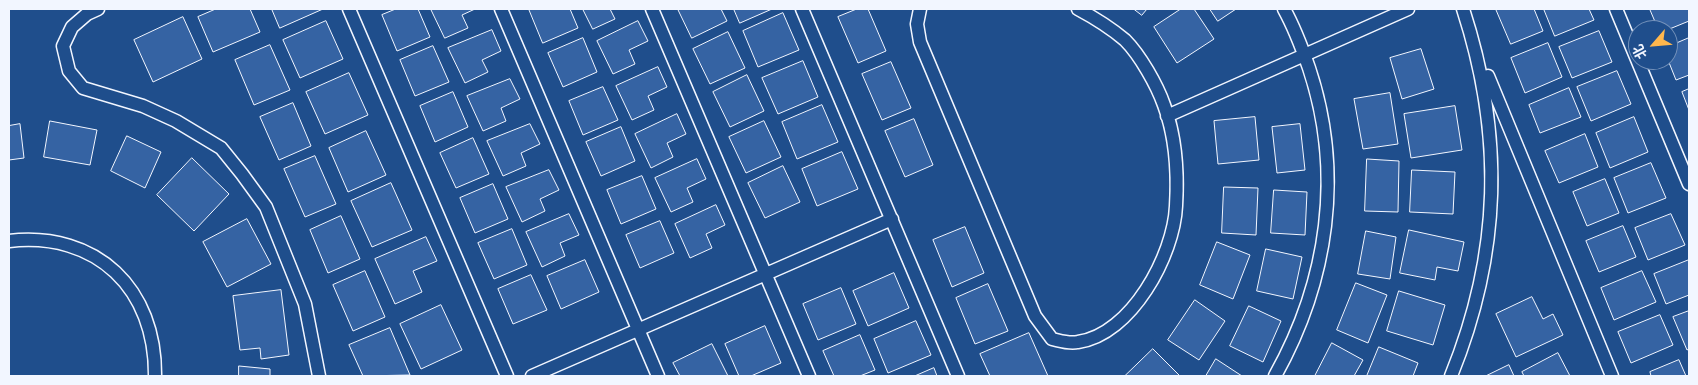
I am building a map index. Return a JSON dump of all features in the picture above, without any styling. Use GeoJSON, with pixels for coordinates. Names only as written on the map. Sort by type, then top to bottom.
{"type":"FeatureCollection","features":[{"type":"Feature","properties":{"kind":"lane"},"geometry":{"type":"LineString","coordinates":[[98,9],[87,14],[72,27],[63,46],[69,71],[83,88],[144,106],[176,121],[221,148],[266,208],[305,304],[319,376]]}},
{"type":"Feature","properties":{"kind":"lane"},"geometry":{"type":"LineString","coordinates":[[349,9],[507,376]]}},
{"type":"Feature","properties":{"kind":"lane"},"geometry":{"type":"LineString","coordinates":[[502,9],[658,376]]}},
{"type":"Feature","properties":{"kind":"lane"},"geometry":{"type":"LineString","coordinates":[[652,9],[809,376]]}},
{"type":"Feature","properties":{"kind":"lane"},"geometry":{"type":"LineString","coordinates":[[802,9],[958,376]]}},
{"type":"Feature","properties":{"kind":"lane"},"geometry":{"type":"LineString","coordinates":[[920,9],[917,24],[920,42],[1036,316],[1052,339],[1079,342],[1118,325],[1134,309],[1164,259],[1176,208],[1174,143],[1167,116],[1152,79],[1125,41],[1078,9]]}},
{"type":"Feature","properties":{"kind":"lane"},"geometry":{"type":"LineString","coordinates":[[1275,376],[1291,348],[1306,312],[1317,277],[1326,220],[1328,164],[1324,126],[1315,87],[1304,55],[1284,9]]}},
{"type":"Feature","properties":{"kind":"lane"},"geometry":{"type":"LineString","coordinates":[[1167,116],[1408,9]]}},
{"type":"Feature","properties":{"kind":"lane"},"geometry":{"type":"LineString","coordinates":[[1463,9],[1475,44],[1612,376]]}},
{"type":"Feature","properties":{"kind":"lane"},"geometry":{"type":"LineString","coordinates":[[1616,9],[1689,184]]}},
{"type":"Feature","properties":{"kind":"lane"},"geometry":{"type":"LineString","coordinates":[[1451,376],[1476,304],[1486,260],[1491,217],[1493,173],[1490,130],[1485,86],[1475,44]]}},
{"type":"Feature","properties":{"kind":"lane"},"geometry":{"type":"LineString","coordinates":[[532,376],[892,219]]}},
{"type":"Feature","properties":{"kind":"lane"},"geometry":{"type":"LineString","coordinates":[[9,241],[30,239],[53,241],[68,245],[96,257],[115,271],[130,289],[148,323],[155,353],[155,376]]}},
{"type":"Feature","properties":{"kind":"building"},"geometry":{"type":"Polygon","coordinates":[[[216,9],[250,9],[260,32],[213,52],[198,17],[216,9]]]}},
{"type":"Feature","properties":{"kind":"building"},"geometry":{"type":"Polygon","coordinates":[[[272,9],[323,9],[280,28],[272,9]]]}},
{"type":"Feature","properties":{"kind":"building"},"geometry":{"type":"Polygon","coordinates":[[[396,9],[418,9],[430,37],[397,51],[382,15],[396,9]]]}},
{"type":"Feature","properties":{"kind":"building"},"geometry":{"type":"Polygon","coordinates":[[[431,9],[475,9],[462,15],[468,28],[445,38],[431,9]]]}},
{"type":"Feature","properties":{"kind":"building"},"geometry":{"type":"Polygon","coordinates":[[[529,9],[570,9],[578,28],[543,43],[529,9]]]}},
{"type":"Feature","properties":{"kind":"building"},"geometry":{"type":"Polygon","coordinates":[[[583,9],[610,9],[615,19],[593,29],[583,9]]]}},
{"type":"Feature","properties":{"kind":"building"},"geometry":{"type":"Polygon","coordinates":[[[678,9],[721,9],[727,21],[692,38],[678,9]]]}},
{"type":"Feature","properties":{"kind":"building"},"geometry":{"type":"Polygon","coordinates":[[[734,9],[772,9],[740,23],[734,9]]]}},
{"type":"Feature","properties":{"kind":"building"},"geometry":{"type":"Polygon","coordinates":[[[857,9],[868,9],[886,51],[858,63],[838,17],[857,9]]]}},
{"type":"Feature","properties":{"kind":"building"},"geometry":{"type":"Polygon","coordinates":[[[1134,9],[1147,9],[1142,15],[1134,9]]]}},
{"type":"Feature","properties":{"kind":"building"},"geometry":{"type":"Polygon","coordinates":[[[1181,9],[1194,9],[1214,39],[1177,63],[1154,27],[1181,9]]]}},
{"type":"Feature","properties":{"kind":"building"},"geometry":{"type":"Polygon","coordinates":[[[1210,9],[1236,9],[1218,21],[1210,9]]]}},
{"type":"Feature","properties":{"kind":"building"},"geometry":{"type":"Polygon","coordinates":[[[1496,9],[1534,9],[1543,31],[1511,44],[1496,9]]]}},
{"type":"Feature","properties":{"kind":"building"},"geometry":{"type":"Polygon","coordinates":[[[1544,9],[1589,9],[1594,20],[1555,36],[1544,9]]]}},
{"type":"Feature","properties":{"kind":"building"},"geometry":{"type":"Polygon","coordinates":[[[1650,9],[1689,9],[1689,21],[1678,26],[1678,20],[1655,20],[1650,9]]]}},
{"type":"Feature","properties":{"kind":"building"},"geometry":{"type":"Polygon","coordinates":[[[783,13],[799,50],[758,67],[743,31],[783,13]]]}},
{"type":"Feature","properties":{"kind":"building"},"geometry":{"type":"Polygon","coordinates":[[[183,17],[202,59],[153,82],[134,40],[183,17]]]}},
{"type":"Feature","properties":{"kind":"building"},"geometry":{"type":"Polygon","coordinates":[[[326,21],[343,59],[300,78],[283,40],[326,21]]]}},
{"type":"Feature","properties":{"kind":"building"},"geometry":{"type":"Polygon","coordinates":[[[638,21],[648,41],[629,50],[635,64],[613,74],[597,41],[638,21]]]}},
{"type":"Feature","properties":{"kind":"building"},"geometry":{"type":"Polygon","coordinates":[[[492,30],[501,51],[482,60],[488,72],[465,83],[448,48],[492,30]]]}},
{"type":"Feature","properties":{"kind":"building"},"geometry":{"type":"Polygon","coordinates":[[[1599,31],[1612,62],[1572,78],[1559,47],[1599,31]]]}},
{"type":"Feature","properties":{"kind":"building"},"geometry":{"type":"Polygon","coordinates":[[[728,32],[745,68],[710,84],[693,49],[728,32]]]}},
{"type":"Feature","properties":{"kind":"building"},"geometry":{"type":"Polygon","coordinates":[[[583,38],[597,72],[563,87],[548,53],[583,38]]]}},
{"type":"Feature","properties":{"kind":"building"},"geometry":{"type":"Polygon","coordinates":[[[1689,38],[1689,75],[1676,80],[1672,70],[1678,70],[1678,43],[1689,38]]]}},
{"type":"Feature","properties":{"kind":"building"},"geometry":{"type":"Polygon","coordinates":[[[1548,43],[1562,77],[1525,93],[1511,58],[1548,43]]]}},
{"type":"Feature","properties":{"kind":"building"},"geometry":{"type":"Polygon","coordinates":[[[270,45],[290,90],[254,105],[235,60],[270,45]]]}},
{"type":"Feature","properties":{"kind":"building"},"geometry":{"type":"Polygon","coordinates":[[[433,46],[449,82],[415,96],[400,60],[433,46]]]}},
{"type":"Feature","properties":{"kind":"building"},"geometry":{"type":"Polygon","coordinates":[[[1421,49],[1434,89],[1402,99],[1390,58],[1421,49]]]}},
{"type":"Feature","properties":{"kind":"building"},"geometry":{"type":"Polygon","coordinates":[[[803,61],[818,97],[778,114],[762,78],[803,61]]]}},
{"type":"Feature","properties":{"kind":"building"},"geometry":{"type":"Polygon","coordinates":[[[891,62],[911,108],[882,120],[862,74],[891,62]]]}},
{"type":"Feature","properties":{"kind":"building"},"geometry":{"type":"Polygon","coordinates":[[[658,67],[667,87],[648,96],[654,110],[632,120],[616,86],[658,67]]]}},
{"type":"Feature","properties":{"kind":"building"},"geometry":{"type":"Polygon","coordinates":[[[1617,71],[1631,104],[1591,121],[1577,87],[1617,71]]]}},
{"type":"Feature","properties":{"kind":"building"},"geometry":{"type":"Polygon","coordinates":[[[349,73],[368,115],[325,134],[306,92],[349,73]]]}},
{"type":"Feature","properties":{"kind":"building"},"geometry":{"type":"Polygon","coordinates":[[[747,75],[764,111],[730,127],[713,92],[747,75]]]}},
{"type":"Feature","properties":{"kind":"building"},"geometry":{"type":"Polygon","coordinates":[[[510,79],[520,99],[501,108],[506,121],[483,131],[467,96],[510,79]]]}},
{"type":"Feature","properties":{"kind":"building"},"geometry":{"type":"Polygon","coordinates":[[[603,87],[618,120],[583,135],[569,101],[603,87]]]}},
{"type":"Feature","properties":{"kind":"building"},"geometry":{"type":"Polygon","coordinates":[[[1569,88],[1581,117],[1540,133],[1529,105],[1569,88]]]}},
{"type":"Feature","properties":{"kind":"building"},"geometry":{"type":"Polygon","coordinates":[[[1689,89],[1689,110],[1682,92],[1689,89]]]}},
{"type":"Feature","properties":{"kind":"building"},"geometry":{"type":"Polygon","coordinates":[[[453,92],[468,127],[435,142],[420,106],[453,92]]]}},
{"type":"Feature","properties":{"kind":"building"},"geometry":{"type":"Polygon","coordinates":[[[1390,93],[1398,144],[1363,149],[1354,99],[1390,93]]]}},
{"type":"Feature","properties":{"kind":"building"},"geometry":{"type":"Polygon","coordinates":[[[293,103],[311,146],[279,160],[260,117],[293,103]]]}},
{"type":"Feature","properties":{"kind":"building"},"geometry":{"type":"Polygon","coordinates":[[[822,105],[838,142],[797,159],[782,122],[822,105]]]}},
{"type":"Feature","properties":{"kind":"building"},"geometry":{"type":"Polygon","coordinates":[[[1455,106],[1462,150],[1411,158],[1404,114],[1455,106]]]}},
{"type":"Feature","properties":{"kind":"building"},"geometry":{"type":"Polygon","coordinates":[[[677,114],[686,134],[667,143],[673,157],[651,168],[635,134],[677,114]]]}},
{"type":"Feature","properties":{"kind":"building"},"geometry":{"type":"Polygon","coordinates":[[[1255,117],[1259,160],[1218,164],[1214,121],[1255,117]]]}},
{"type":"Feature","properties":{"kind":"building"},"geometry":{"type":"Polygon","coordinates":[[[1634,117],[1648,152],[1610,168],[1596,133],[1634,117]]]}},
{"type":"Feature","properties":{"kind":"building"},"geometry":{"type":"Polygon","coordinates":[[[914,119],[933,165],[905,177],[885,131],[914,119]]]}},
{"type":"Feature","properties":{"kind":"building"},"geometry":{"type":"Polygon","coordinates":[[[50,121],[97,130],[90,165],[44,157],[50,121]]]}},
{"type":"Feature","properties":{"kind":"building"},"geometry":{"type":"Polygon","coordinates":[[[764,121],[781,157],[746,173],[729,137],[764,121]]]}},
{"type":"Feature","properties":{"kind":"building"},"geometry":{"type":"Polygon","coordinates":[[[20,124],[24,158],[9,160],[9,126],[20,124]]]}},
{"type":"Feature","properties":{"kind":"building"},"geometry":{"type":"Polygon","coordinates":[[[530,124],[540,144],[521,153],[526,166],[503,176],[487,141],[530,124]]]}},
{"type":"Feature","properties":{"kind":"building"},"geometry":{"type":"Polygon","coordinates":[[[1300,124],[1305,170],[1277,173],[1272,127],[1300,124]]]}},
{"type":"Feature","properties":{"kind":"building"},"geometry":{"type":"Polygon","coordinates":[[[621,127],[635,161],[601,176],[586,142],[621,127]]]}},
{"type":"Feature","properties":{"kind":"building"},"geometry":{"type":"Polygon","coordinates":[[[366,131],[386,175],[348,192],[329,148],[366,131]]]}},
{"type":"Feature","properties":{"kind":"building"},"geometry":{"type":"Polygon","coordinates":[[[1585,134],[1598,167],[1559,183],[1545,151],[1585,134]]]}},
{"type":"Feature","properties":{"kind":"building"},"geometry":{"type":"Polygon","coordinates":[[[127,136],[161,152],[145,188],[111,171],[127,136]]]}},
{"type":"Feature","properties":{"kind":"building"},"geometry":{"type":"Polygon","coordinates":[[[473,138],[489,174],[456,188],[440,153],[473,138]]]}},
{"type":"Feature","properties":{"kind":"building"},"geometry":{"type":"Polygon","coordinates":[[[842,152],[858,189],[817,206],[802,169],[842,152]]]}},
{"type":"Feature","properties":{"kind":"building"},"geometry":{"type":"Polygon","coordinates":[[[315,156],[336,204],[305,217],[284,169],[315,156]]]}},
{"type":"Feature","properties":{"kind":"building"},"geometry":{"type":"Polygon","coordinates":[[[192,158],[229,194],[194,231],[157,195],[192,158]]]}},
{"type":"Feature","properties":{"kind":"building"},"geometry":{"type":"Polygon","coordinates":[[[697,159],[706,179],[687,188],[693,202],[671,212],[655,178],[697,159]]]}},
{"type":"Feature","properties":{"kind":"building"},"geometry":{"type":"Polygon","coordinates":[[[1367,159],[1399,161],[1398,212],[1365,211],[1367,159]]]}},
{"type":"Feature","properties":{"kind":"building"},"geometry":{"type":"Polygon","coordinates":[[[1651,163],[1666,198],[1628,213],[1614,178],[1651,163]]]}},
{"type":"Feature","properties":{"kind":"building"},"geometry":{"type":"Polygon","coordinates":[[[783,166],[800,202],[765,218],[748,183],[783,166]]]}},
{"type":"Feature","properties":{"kind":"building"},"geometry":{"type":"Polygon","coordinates":[[[549,170],[559,190],[540,199],[545,211],[522,222],[506,187],[549,170]]]}},
{"type":"Feature","properties":{"kind":"building"},"geometry":{"type":"Polygon","coordinates":[[[1412,170],[1455,172],[1453,214],[1410,212],[1412,170]]]}},
{"type":"Feature","properties":{"kind":"building"},"geometry":{"type":"Polygon","coordinates":[[[642,176],[656,209],[621,224],[607,190],[642,176]]]}},
{"type":"Feature","properties":{"kind":"building"},"geometry":{"type":"Polygon","coordinates":[[[1605,179],[1619,213],[1587,226],[1573,192],[1605,179]]]}},
{"type":"Feature","properties":{"kind":"building"},"geometry":{"type":"Polygon","coordinates":[[[391,183],[412,230],[372,247],[351,201],[391,183]]]}},
{"type":"Feature","properties":{"kind":"building"},"geometry":{"type":"Polygon","coordinates":[[[493,184],[508,219],[475,233],[460,198],[493,184]]]}},
{"type":"Feature","properties":{"kind":"building"},"geometry":{"type":"Polygon","coordinates":[[[1224,187],[1258,188],[1256,235],[1222,233],[1224,187]]]}},
{"type":"Feature","properties":{"kind":"building"},"geometry":{"type":"Polygon","coordinates":[[[1274,190],[1307,192],[1305,235],[1271,233],[1274,190]]]}},
{"type":"Feature","properties":{"kind":"building"},"geometry":{"type":"Polygon","coordinates":[[[716,205],[725,225],[706,234],[712,248],[690,258],[675,224],[716,205]]]}},
{"type":"Feature","properties":{"kind":"building"},"geometry":{"type":"Polygon","coordinates":[[[569,214],[579,235],[560,243],[565,256],[542,267],[526,232],[569,214]]]}},
{"type":"Feature","properties":{"kind":"building"},"geometry":{"type":"Polygon","coordinates":[[[1671,214],[1685,245],[1648,260],[1635,228],[1671,214]]]}},
{"type":"Feature","properties":{"kind":"building"},"geometry":{"type":"Polygon","coordinates":[[[341,216],[360,259],[328,273],[310,230],[341,216]]]}},
{"type":"Feature","properties":{"kind":"building"},"geometry":{"type":"Polygon","coordinates":[[[247,219],[271,264],[227,287],[203,242],[247,219]]]}},
{"type":"Feature","properties":{"kind":"building"},"geometry":{"type":"Polygon","coordinates":[[[660,221],[674,253],[640,268],[626,235],[660,221]]]}},
{"type":"Feature","properties":{"kind":"building"},"geometry":{"type":"Polygon","coordinates":[[[1623,226],[1636,257],[1599,272],[1586,241],[1623,226]]]}},
{"type":"Feature","properties":{"kind":"building"},"geometry":{"type":"Polygon","coordinates":[[[965,227],[984,273],[952,287],[933,240],[965,227]]]}},
{"type":"Feature","properties":{"kind":"building"},"geometry":{"type":"Polygon","coordinates":[[[512,229],[527,265],[494,279],[478,243],[512,229]]]}},
{"type":"Feature","properties":{"kind":"building"},"geometry":{"type":"Polygon","coordinates":[[[1409,230],[1464,242],[1458,271],[1437,267],[1435,280],[1400,273],[1409,230]]]}},
{"type":"Feature","properties":{"kind":"building"},"geometry":{"type":"Polygon","coordinates":[[[1366,231],[1396,237],[1390,279],[1358,274],[1366,231]]]}},
{"type":"Feature","properties":{"kind":"building"},"geometry":{"type":"Polygon","coordinates":[[[426,237],[437,261],[413,271],[422,292],[395,304],[375,259],[426,237]]]}},
{"type":"Feature","properties":{"kind":"building"},"geometry":{"type":"Polygon","coordinates":[[[1217,242],[1250,255],[1233,299],[1200,285],[1217,242]]]}},
{"type":"Feature","properties":{"kind":"building"},"geometry":{"type":"Polygon","coordinates":[[[1266,249],[1302,257],[1293,299],[1257,291],[1266,249]]]}},
{"type":"Feature","properties":{"kind":"building"},"geometry":{"type":"Polygon","coordinates":[[[585,260],[599,292],[561,309],[547,276],[585,260]]]}},
{"type":"Feature","properties":{"kind":"building"},"geometry":{"type":"Polygon","coordinates":[[[1689,260],[1689,295],[1666,304],[1654,274],[1689,260]]]}},
{"type":"Feature","properties":{"kind":"building"},"geometry":{"type":"Polygon","coordinates":[[[365,271],[385,317],[353,331],[333,285],[365,271]]]}},
{"type":"Feature","properties":{"kind":"building"},"geometry":{"type":"Polygon","coordinates":[[[1642,271],[1656,302],[1614,320],[1601,288],[1642,271]]]}},
{"type":"Feature","properties":{"kind":"building"},"geometry":{"type":"Polygon","coordinates":[[[894,273],[909,308],[868,326],[853,291],[894,273]]]}},
{"type":"Feature","properties":{"kind":"building"},"geometry":{"type":"Polygon","coordinates":[[[531,275],[547,310],[513,324],[498,289],[531,275]]]}},
{"type":"Feature","properties":{"kind":"building"},"geometry":{"type":"Polygon","coordinates":[[[1356,283],[1387,295],[1368,343],[1337,330],[1356,283]]]}},
{"type":"Feature","properties":{"kind":"building"},"geometry":{"type":"Polygon","coordinates":[[[988,284],[1008,331],[975,344],[956,298],[988,284]]]}},
{"type":"Feature","properties":{"kind":"building"},"geometry":{"type":"Polygon","coordinates":[[[841,288],[856,324],[818,340],[803,304],[841,288]]]}},
{"type":"Feature","properties":{"kind":"building"},"geometry":{"type":"Polygon","coordinates":[[[281,290],[289,355],[261,359],[260,348],[240,350],[233,296],[281,290]]]}},
{"type":"Feature","properties":{"kind":"building"},"geometry":{"type":"Polygon","coordinates":[[[1399,291],[1445,305],[1433,345],[1387,331],[1399,291]]]}},
{"type":"Feature","properties":{"kind":"building"},"geometry":{"type":"Polygon","coordinates":[[[1532,297],[1543,319],[1553,314],[1563,335],[1516,357],[1496,314],[1532,297]]]}},
{"type":"Feature","properties":{"kind":"building"},"geometry":{"type":"Polygon","coordinates":[[[1195,300],[1225,321],[1199,360],[1168,340],[1195,300]]]}},
{"type":"Feature","properties":{"kind":"building"},"geometry":{"type":"Polygon","coordinates":[[[441,305],[462,350],[421,369],[400,324],[441,305]]]}},
{"type":"Feature","properties":{"kind":"building"},"geometry":{"type":"Polygon","coordinates":[[[1249,306],[1281,321],[1263,362],[1230,346],[1249,306]]]}},
{"type":"Feature","properties":{"kind":"building"},"geometry":{"type":"Polygon","coordinates":[[[1689,311],[1689,349],[1687,350],[1673,317],[1689,311]]]}},
{"type":"Feature","properties":{"kind":"building"},"geometry":{"type":"Polygon","coordinates":[[[1660,315],[1673,345],[1631,363],[1618,332],[1660,315]]]}},
{"type":"Feature","properties":{"kind":"building"},"geometry":{"type":"Polygon","coordinates":[[[916,321],[931,355],[888,373],[874,339],[916,321]]]}},
{"type":"Feature","properties":{"kind":"building"},"geometry":{"type":"Polygon","coordinates":[[[765,326],[781,363],[751,376],[739,376],[725,344],[765,326]]]}},
{"type":"Feature","properties":{"kind":"building"},"geometry":{"type":"Polygon","coordinates":[[[390,328],[410,375],[363,376],[349,345],[390,328]]]}},
{"type":"Feature","properties":{"kind":"building"},"geometry":{"type":"Polygon","coordinates":[[[1029,333],[1048,376],[990,376],[980,354],[1029,333]]]}},
{"type":"Feature","properties":{"kind":"building"},"geometry":{"type":"Polygon","coordinates":[[[860,335],[875,370],[860,376],[834,376],[823,351],[860,335]]]}},
{"type":"Feature","properties":{"kind":"building"},"geometry":{"type":"Polygon","coordinates":[[[1332,343],[1363,360],[1354,376],[1315,376],[1332,343]]]}},
{"type":"Feature","properties":{"kind":"building"},"geometry":{"type":"Polygon","coordinates":[[[712,344],[728,376],[680,376],[673,363],[712,344]]]}},
{"type":"Feature","properties":{"kind":"building"},"geometry":{"type":"Polygon","coordinates":[[[1379,347],[1418,363],[1413,376],[1367,376],[1379,347]]]}},
{"type":"Feature","properties":{"kind":"building"},"geometry":{"type":"Polygon","coordinates":[[[1153,349],[1180,376],[1125,376],[1153,349]]]}},
{"type":"Feature","properties":{"kind":"building"},"geometry":{"type":"Polygon","coordinates":[[[1558,353],[1570,376],[1524,376],[1522,372],[1558,353]]]}},
{"type":"Feature","properties":{"kind":"building"},"geometry":{"type":"Polygon","coordinates":[[[1216,359],[1242,376],[1206,376],[1216,359]]]}},
{"type":"Feature","properties":{"kind":"building"},"geometry":{"type":"Polygon","coordinates":[[[1679,360],[1686,376],[1651,376],[1650,372],[1679,360]]]}},
{"type":"Feature","properties":{"kind":"building"},"geometry":{"type":"Polygon","coordinates":[[[1509,365],[1514,376],[1486,376],[1509,365]]]}},
{"type":"Feature","properties":{"kind":"building"},"geometry":{"type":"Polygon","coordinates":[[[239,366],[270,369],[270,376],[239,376],[239,366]]]}},
{"type":"Feature","properties":{"kind":"building"},"geometry":{"type":"Polygon","coordinates":[[[934,368],[937,376],[915,376],[934,368]]]}}]}
